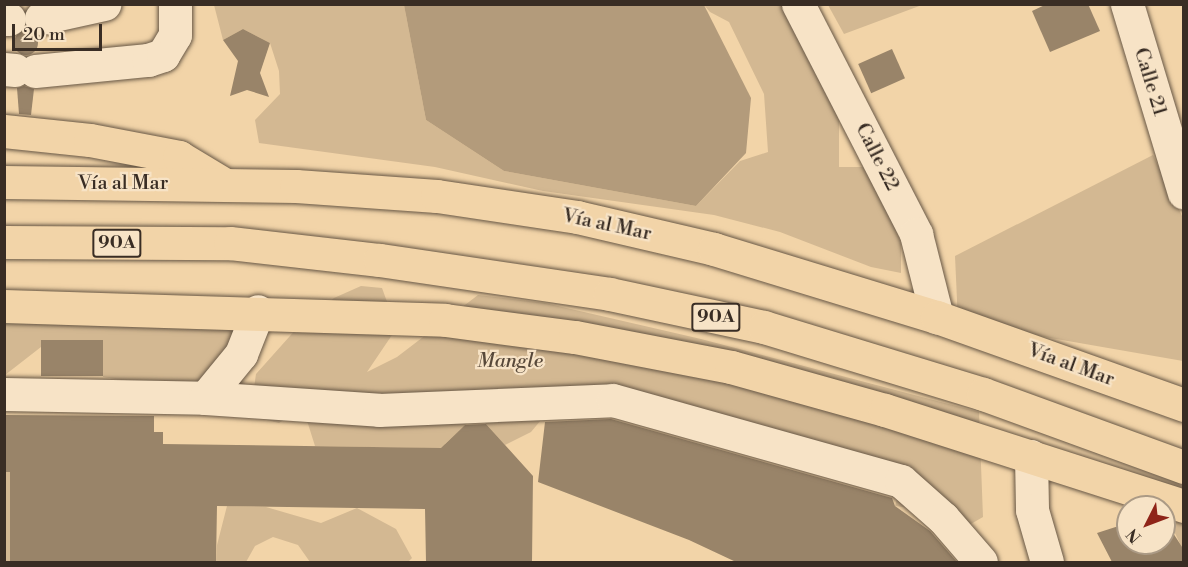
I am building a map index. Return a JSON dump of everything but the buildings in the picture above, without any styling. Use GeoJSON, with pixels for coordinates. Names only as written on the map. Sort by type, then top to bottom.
{"type":"FeatureCollection","features":[{"type":"Feature","properties":{"kind":"main road"},"geometry":{"type":"LineString","coordinates":[[4,131],[90,140],[179,157],[226,185]]}},
{"type":"Feature","properties":{"kind":"main road","name":"Vía al Mar"},"geometry":{"type":"LineString","coordinates":[[4,182],[178,183],[437,196],[577,217],[714,249],[937,317],[1184,405]]}},
{"type":"Feature","properties":{"kind":"main road","name":"90A"},"geometry":{"type":"LineString","coordinates":[[4,242],[230,243],[380,260],[610,294],[764,327],[983,394],[1184,467]]}},
{"type":"Feature","properties":{"kind":"main road"},"geometry":{"type":"LineString","coordinates":[[4,306],[258,311],[445,320],[575,337],[731,367],[1031,456],[1184,506]]}},
{"type":"Feature","properties":{"kind":"street"},"geometry":{"type":"LineString","coordinates":[[18,18],[104,4]]}},
{"type":"Feature","properties":{"kind":"street"},"geometry":{"type":"LineString","coordinates":[[18,70],[148,60],[164,54],[175,34],[175,4]]}},
{"type":"Feature","properties":{"kind":"street","name":"Calle 22"},"geometry":{"type":"LineString","coordinates":[[798,4],[916,234],[937,317]]}},
{"type":"Feature","properties":{"kind":"street","name":"Calle 21"},"geometry":{"type":"LineString","coordinates":[[1126,4],[1184,193]]}},
{"type":"Feature","properties":{"kind":"street"},"geometry":{"type":"LineString","coordinates":[[205,398],[241,354],[258,311]]}},
{"type":"Feature","properties":{"kind":"street"},"geometry":{"type":"LineString","coordinates":[[4,394],[205,398],[379,410],[613,400],[901,481],[943,518],[981,562]]}},
{"type":"Feature","properties":{"kind":"street"},"geometry":{"type":"LineString","coordinates":[[1031,456],[1032,510],[1047,562]]}},
{"type":"Feature","properties":{"kind":"green space"},"geometry":{"type":"Polygon","coordinates":[[[214,5],[404,5],[426,120],[504,171],[696,206],[740,161],[768,152],[764,94],[729,22],[710,12],[704,5],[784,5],[839,120],[839,167],[872,167],[901,243],[901,273],[871,267],[780,232],[714,215],[543,191],[435,167],[259,143],[255,120],[280,94],[279,71],[270,43],[243,29],[223,40],[214,5]]]}},
{"type":"Feature","properties":{"kind":"green space"},"geometry":{"type":"Polygon","coordinates":[[[828,5],[922,5],[844,34],[828,5]]]}},
{"type":"Feature","properties":{"kind":"green space"},"geometry":{"type":"Polygon","coordinates":[[[1153,155],[1183,218],[1183,361],[958,322],[955,256],[1153,155]]]}},
{"type":"Feature","properties":{"kind":"green space","name":"Mangle"},"geometry":{"type":"Polygon","coordinates":[[[361,286],[382,288],[390,310],[392,335],[367,372],[397,357],[478,295],[545,303],[701,339],[979,412],[983,517],[962,529],[933,511],[895,506],[901,485],[621,409],[546,414],[531,432],[505,445],[477,414],[445,444],[459,462],[425,448],[315,446],[303,408],[279,423],[250,416],[256,374],[298,327],[334,298],[361,286]]]}},
{"type":"Feature","properties":{"kind":"green space"},"geometry":{"type":"Polygon","coordinates":[[[5,310],[246,322],[207,394],[103,377],[102,341],[41,347],[5,375],[5,310]]]}},
{"type":"Feature","properties":{"kind":"green space"},"geometry":{"type":"Polygon","coordinates":[[[5,472],[19,472],[10,504],[10,562],[5,562],[5,472]]]}},
{"type":"Feature","properties":{"kind":"green space"},"geometry":{"type":"Polygon","coordinates":[[[1183,488],[1183,550],[1176,535],[1176,496],[1183,488]]]}},
{"type":"Feature","properties":{"kind":"green space"},"geometry":{"type":"Polygon","coordinates":[[[227,506],[266,507],[321,523],[357,508],[396,529],[412,558],[408,562],[310,562],[298,545],[273,537],[255,546],[246,562],[216,562],[217,545],[227,506]]]}},
{"type":"Feature","properties":{"kind":"shaded area"},"geometry":{"type":"Polygon","coordinates":[[[404,5],[704,5],[751,98],[746,153],[696,206],[504,171],[426,120],[404,5]]]}}]}
